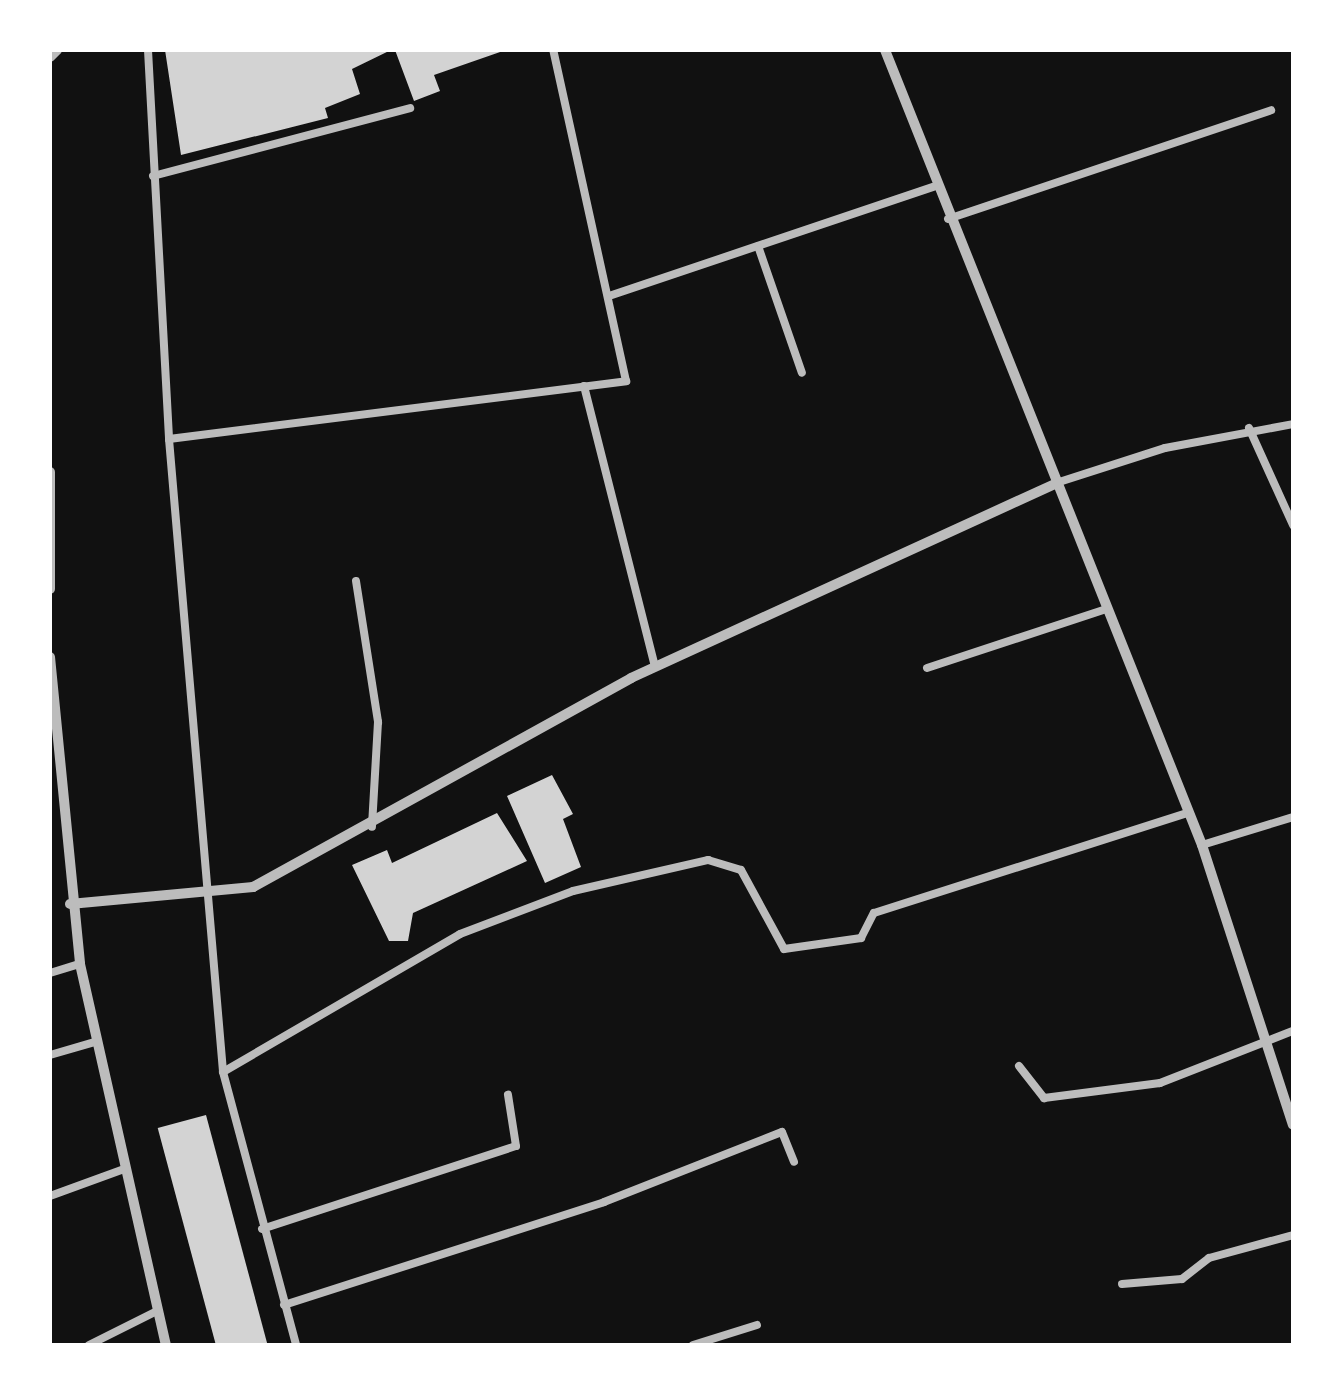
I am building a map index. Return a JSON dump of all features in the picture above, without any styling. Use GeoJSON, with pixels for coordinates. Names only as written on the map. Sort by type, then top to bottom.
{"type":"FeatureCollection","features":[{"type":"Feature","properties":{"kind":"street"},"geometry":{"type":"LineString","coordinates":[[885,50],[934,187],[1202,845],[1293,1125]]}},
{"type":"Feature","properties":{"kind":"street"},"geometry":{"type":"LineString","coordinates":[[50,472],[50,590]]}},
{"type":"Feature","properties":{"kind":"street"},"geometry":{"type":"LineString","coordinates":[[70,904],[205,898],[253,887],[372,828],[655,666],[1056,483]]}},
{"type":"Feature","properties":{"kind":"street"},"geometry":{"type":"LineString","coordinates":[[50,657],[70,904],[80,964],[121,1170],[166,1345]]}},
{"type":"Feature","properties":{"kind":"lane"},"geometry":{"type":"LineString","coordinates":[[148,50],[169,438],[205,898],[223,1072],[296,1345]]}},
{"type":"Feature","properties":{"kind":"lane"},"geometry":{"type":"LineString","coordinates":[[169,438],[626,381],[553,50]]}},
{"type":"Feature","properties":{"kind":"lane"},"geometry":{"type":"LineString","coordinates":[[153,176],[410,108]]}},
{"type":"Feature","properties":{"kind":"lane"},"geometry":{"type":"LineString","coordinates":[[947,219],[1271,110]]}},
{"type":"Feature","properties":{"kind":"lane"},"geometry":{"type":"LineString","coordinates":[[609,296],[934,187]]}},
{"type":"Feature","properties":{"kind":"lane"},"geometry":{"type":"LineString","coordinates":[[758,246],[802,374]]}},
{"type":"Feature","properties":{"kind":"lane"},"geometry":{"type":"LineString","coordinates":[[584,386],[611,520],[655,666]]}},
{"type":"Feature","properties":{"kind":"lane"},"geometry":{"type":"LineString","coordinates":[[1056,483],[1249,428],[1293,424]]}},
{"type":"Feature","properties":{"kind":"lane"},"geometry":{"type":"LineString","coordinates":[[1249,428],[1293,525]]}},
{"type":"Feature","properties":{"kind":"lane"},"geometry":{"type":"LineString","coordinates":[[356,581],[378,722],[372,828]]}},
{"type":"Feature","properties":{"kind":"lane"},"geometry":{"type":"LineString","coordinates":[[927,668],[1106,609]]}},
{"type":"Feature","properties":{"kind":"lane"},"geometry":{"type":"LineString","coordinates":[[223,1072],[460,934],[573,892],[708,860],[741,870],[784,949],[861,938],[874,913],[1188,813]]}},
{"type":"Feature","properties":{"kind":"lane"},"geometry":{"type":"LineString","coordinates":[[1202,845],[1293,817]]}},
{"type":"Feature","properties":{"kind":"lane"},"geometry":{"type":"LineString","coordinates":[[50,973],[80,964]]}},
{"type":"Feature","properties":{"kind":"lane"},"geometry":{"type":"LineString","coordinates":[[1019,1066],[1044,1098],[1160,1084],[1293,1032]]}},
{"type":"Feature","properties":{"kind":"lane"},"geometry":{"type":"LineString","coordinates":[[50,1055],[95,1042]]}},
{"type":"Feature","properties":{"kind":"lane"},"geometry":{"type":"LineString","coordinates":[[262,1229],[516,1146],[508,1095]]}},
{"type":"Feature","properties":{"kind":"lane"},"geometry":{"type":"LineString","coordinates":[[284,1305],[604,1202],[782,1132],[794,1162]]}},
{"type":"Feature","properties":{"kind":"lane"},"geometry":{"type":"LineString","coordinates":[[50,1196],[121,1170]]}},
{"type":"Feature","properties":{"kind":"lane"},"geometry":{"type":"LineString","coordinates":[[1122,1284],[1182,1279],[1209,1258],[1293,1235]]}},
{"type":"Feature","properties":{"kind":"lane"},"geometry":{"type":"LineString","coordinates":[[90,1345],[156,1312]]}},
{"type":"Feature","properties":{"kind":"lane"},"geometry":{"type":"LineString","coordinates":[[694,1345],[757,1325]]}},
{"type":"Feature","properties":{"kind":"building"},"geometry":{"type":"Polygon","coordinates":[[[165,50],[391,50],[352,69],[360,94],[325,108],[328,118],[181,155],[165,50]]]}},
{"type":"Feature","properties":{"kind":"building"},"geometry":{"type":"Polygon","coordinates":[[[395,50],[503,51],[434,75],[440,91],[414,101],[395,50]]]}},
{"type":"Feature","properties":{"kind":"building"},"geometry":{"type":"Polygon","coordinates":[[[552,775],[573,814],[563,819],[581,867],[545,883],[507,796],[552,775]]]}},
{"type":"Feature","properties":{"kind":"building"},"geometry":{"type":"Polygon","coordinates":[[[497,813],[527,861],[413,913],[408,941],[389,941],[352,865],[387,850],[392,863],[497,813]]]}},
{"type":"Feature","properties":{"kind":"building"},"geometry":{"type":"Polygon","coordinates":[[[206,1115],[268,1345],[216,1345],[158,1128],[206,1115]]]}}]}
